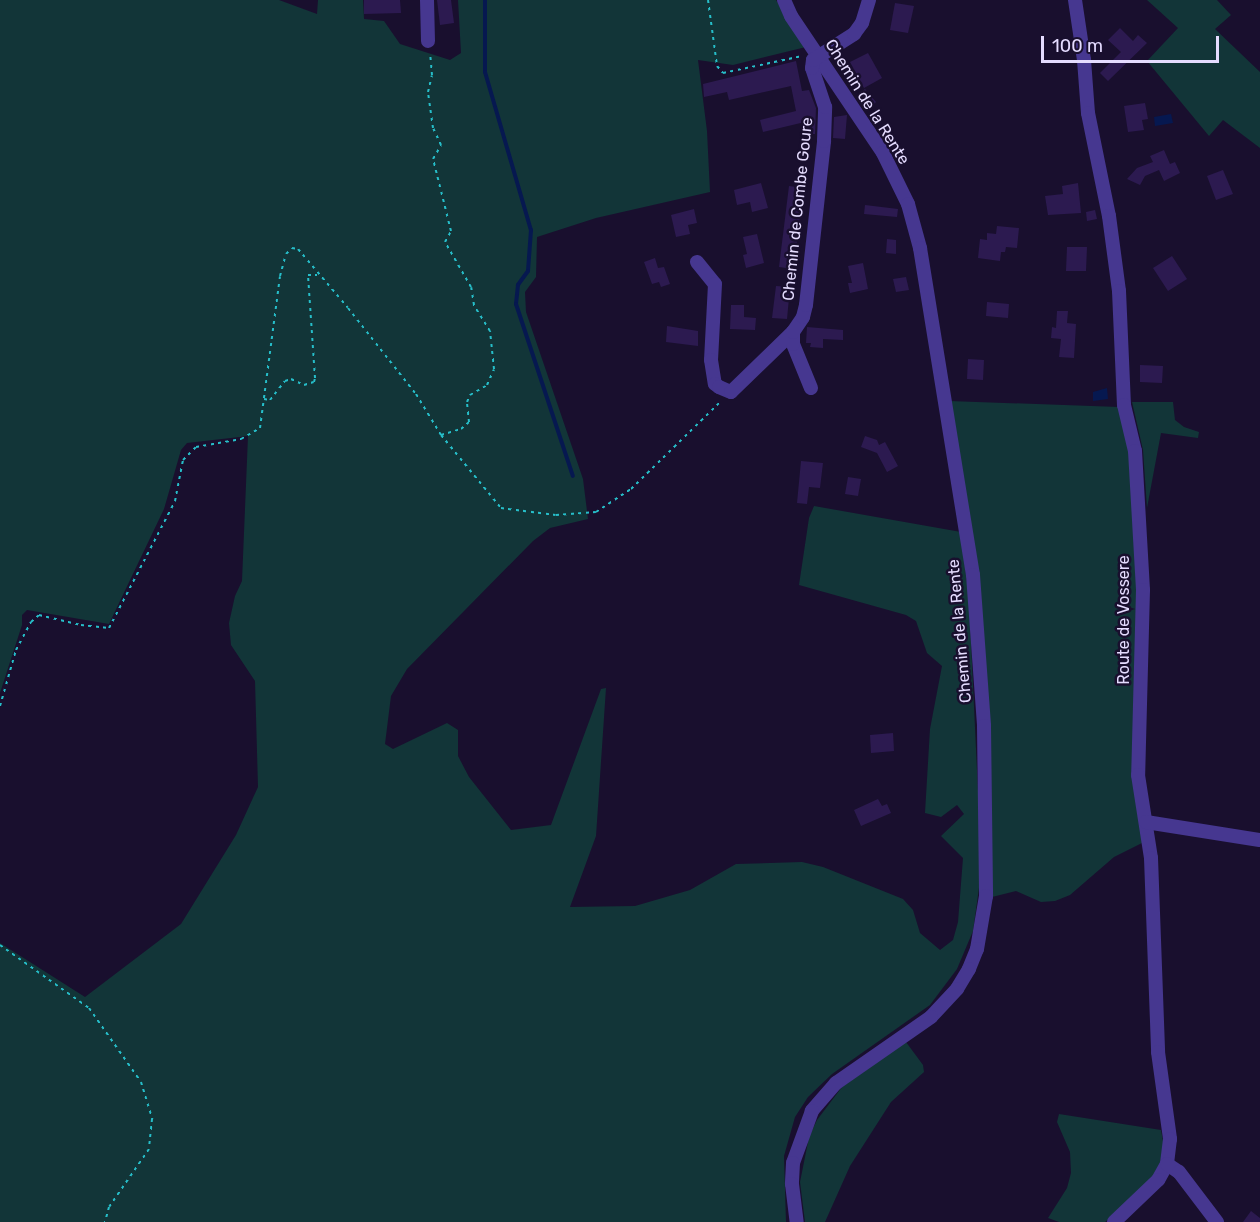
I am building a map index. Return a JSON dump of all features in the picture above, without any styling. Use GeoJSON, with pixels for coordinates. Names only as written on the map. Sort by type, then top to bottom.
{"type":"FeatureCollection","features":[{"type":"Feature","properties":{"kind":"street"},"geometry":{"type":"LineString","coordinates":[[427,0],[428,41]]}},
{"type":"Feature","properties":{"kind":"street","name":"Chemin de la Rente"},"geometry":{"type":"LineString","coordinates":[[784,0],[816,58],[883,153],[908,204],[920,248],[973,575],[984,726],[986,896],[977,948],[957,989],[931,1017],[836,1083],[812,1111],[793,1163],[792,1184],[797,1222]]}},
{"type":"Feature","properties":{"kind":"street"},"geometry":{"type":"LineString","coordinates":[[816,58],[854,34],[862,23],[869,0]]}},
{"type":"Feature","properties":{"kind":"street","name":"Route de Vossere"},"geometry":{"type":"LineString","coordinates":[[1075,0],[1088,113],[1109,216],[1119,291],[1124,405],[1135,451],[1143,611],[1138,775],[1153,883],[1160,1074],[1170,1139],[1167,1164]]}},
{"type":"Feature","properties":{"kind":"street","name":"Chemin de Combe Goure"},"geometry":{"type":"LineString","coordinates":[[730,392],[793,332],[803,316],[824,141],[825,107],[812,68],[816,58]]}},
{"type":"Feature","properties":{"kind":"street"},"geometry":{"type":"LineString","coordinates":[[698,262],[715,284],[711,360],[715,384],[730,392]]}},
{"type":"Feature","properties":{"kind":"street"},"geometry":{"type":"LineString","coordinates":[[793,332],[795,352],[811,388]]}},
{"type":"Feature","properties":{"kind":"street"},"geometry":{"type":"LineString","coordinates":[[1146,822],[1260,840]]}},
{"type":"Feature","properties":{"kind":"street"},"geometry":{"type":"LineString","coordinates":[[1114,1222],[1146,1194],[1167,1164],[1179,1172],[1216,1222]]}},
{"type":"Feature","properties":{"kind":"path"},"geometry":{"type":"LineString","coordinates":[[708,0],[717,66],[723,73],[805,56],[816,58]]}},
{"type":"Feature","properties":{"kind":"path"},"geometry":{"type":"LineString","coordinates":[[428,41],[432,75],[428,92],[433,128],[441,145],[433,159],[451,231],[445,242],[471,287],[474,304],[490,331],[494,369],[487,385],[470,394],[467,402],[469,422],[462,429],[441,435]]}},
{"type":"Feature","properties":{"kind":"path"},"geometry":{"type":"LineString","coordinates":[[0,706],[16,650],[31,622],[39,615],[81,625],[109,628],[175,501],[183,460],[196,447],[242,439],[260,428],[280,276],[286,254],[292,248],[298,249],[348,308],[416,394],[441,435],[501,508],[556,515],[596,512],[631,489],[730,392]]}},
{"type":"Feature","properties":{"kind":"path"},"geometry":{"type":"LineString","coordinates":[[264,399],[270,400],[285,381],[291,379],[304,385],[314,382],[309,275],[317,274]]}},
{"type":"Feature","properties":{"kind":"path"},"geometry":{"type":"LineString","coordinates":[[0,945],[89,1008],[141,1082],[152,1119],[149,1149],[109,1207],[105,1222]]}},
{"type":"Feature","properties":{"kind":"green space"},"geometry":{"type":"Polygon","coordinates":[[[0,0],[279,0],[317,14],[318,0],[363,0],[364,19],[384,21],[400,44],[450,60],[461,53],[458,0],[776,0],[806,47],[733,65],[698,60],[707,131],[710,192],[596,218],[537,237],[536,277],[525,292],[526,312],[583,479],[588,519],[550,528],[533,541],[407,669],[391,696],[385,744],[393,749],[447,723],[458,730],[458,756],[469,777],[511,830],[551,825],[601,689],[606,688],[596,836],[570,907],[635,906],[690,890],[736,864],[802,862],[823,867],[903,899],[913,910],[920,933],[940,950],[953,940],[958,922],[963,858],[941,836],[964,814],[957,805],[941,817],[925,813],[930,729],[942,666],[927,653],[916,621],[906,615],[799,585],[809,518],[814,506],[961,532],[969,600],[980,834],[979,888],[973,931],[957,969],[930,1005],[832,1074],[808,1097],[795,1117],[784,1156],[786,1222],[0,1222],[0,943],[85,997],[181,924],[236,835],[258,787],[255,681],[231,645],[229,623],[235,596],[242,581],[248,436],[187,443],[181,450],[164,509],[109,624],[27,610],[22,615],[22,625],[0,693],[0,0]]]}},
{"type":"Feature","properties":{"kind":"green space"},"geometry":{"type":"Polygon","coordinates":[[[1147,0],[1217,0],[1231,15],[1215,29],[1260,72],[1260,148],[1223,120],[1209,136],[1147,61],[1178,28],[1147,0]]]}},
{"type":"Feature","properties":{"kind":"green space"},"geometry":{"type":"Polygon","coordinates":[[[949,401],[1119,407],[1128,445],[1136,530],[1144,842],[1114,857],[1070,895],[1055,901],[1041,902],[1016,891],[992,897],[988,700],[949,401]]]}},
{"type":"Feature","properties":{"kind":"green space"},"geometry":{"type":"Polygon","coordinates":[[[1132,402],[1173,402],[1175,420],[1184,427],[1199,432],[1198,438],[1161,433],[1147,508],[1143,450],[1132,402]]]}},
{"type":"Feature","properties":{"kind":"green space"},"geometry":{"type":"Polygon","coordinates":[[[906,1042],[923,1065],[924,1072],[891,1102],[850,1166],[825,1222],[805,1222],[800,1182],[809,1137],[817,1120],[842,1087],[906,1042]]]}},
{"type":"Feature","properties":{"kind":"green space"},"geometry":{"type":"Polygon","coordinates":[[[1059,1114],[1161,1130],[1164,1147],[1162,1163],[1157,1173],[1138,1195],[1105,1222],[1059,1222],[1048,1218],[1067,1188],[1071,1173],[1070,1152],[1057,1122],[1059,1114]]]}},
{"type":"Feature","properties":{"kind":"shaded area"},"geometry":{"type":"Polygon","coordinates":[[[1171,114],[1173,123],[1155,126],[1154,117],[1171,114]]]}},
{"type":"Feature","properties":{"kind":"shaded area"},"geometry":{"type":"Polygon","coordinates":[[[1107,388],[1108,399],[1093,401],[1093,392],[1107,388]]]}},
{"type":"Feature","properties":{"kind":"building"},"geometry":{"type":"Polygon","coordinates":[[[364,0],[400,0],[401,13],[364,14],[364,0]]]}},
{"type":"Feature","properties":{"kind":"building"},"geometry":{"type":"Polygon","coordinates":[[[437,0],[451,0],[454,23],[440,25],[437,0]]]}},
{"type":"Feature","properties":{"kind":"building"},"geometry":{"type":"Polygon","coordinates":[[[895,3],[914,6],[908,33],[890,30],[895,3]]]}},
{"type":"Feature","properties":{"kind":"building"},"geometry":{"type":"Polygon","coordinates":[[[1120,28],[1133,41],[1138,35],[1147,43],[1108,81],[1100,73],[1121,52],[1108,40],[1120,28]]]}},
{"type":"Feature","properties":{"kind":"building"},"geometry":{"type":"Polygon","coordinates":[[[868,53],[882,78],[864,88],[850,62],[868,53]]]}},
{"type":"Feature","properties":{"kind":"building"},"geometry":{"type":"Polygon","coordinates":[[[796,61],[802,91],[809,90],[816,108],[815,134],[809,134],[809,121],[763,132],[760,120],[796,111],[791,86],[729,100],[727,92],[704,97],[703,84],[796,61]]]}},
{"type":"Feature","properties":{"kind":"building"},"geometry":{"type":"Polygon","coordinates":[[[865,89],[876,102],[867,111],[856,97],[865,89]]]}},
{"type":"Feature","properties":{"kind":"building"},"geometry":{"type":"Polygon","coordinates":[[[1145,103],[1148,119],[1142,120],[1144,130],[1128,132],[1124,106],[1145,103]]]}},
{"type":"Feature","properties":{"kind":"building"},"geometry":{"type":"Polygon","coordinates":[[[847,115],[845,139],[833,138],[834,117],[847,115]]]}},
{"type":"Feature","properties":{"kind":"building"},"geometry":{"type":"Polygon","coordinates":[[[1164,150],[1170,164],[1175,162],[1180,173],[1164,181],[1159,170],[1145,176],[1140,185],[1127,179],[1137,168],[1153,162],[1150,156],[1164,150]]]}},
{"type":"Feature","properties":{"kind":"building"},"geometry":{"type":"Polygon","coordinates":[[[1223,170],[1233,194],[1216,200],[1207,176],[1223,170]]]}},
{"type":"Feature","properties":{"kind":"building"},"geometry":{"type":"Polygon","coordinates":[[[761,183],[768,208],[752,212],[750,202],[737,205],[734,190],[761,183]]]}},
{"type":"Feature","properties":{"kind":"building"},"geometry":{"type":"Polygon","coordinates":[[[1078,183],[1081,213],[1048,215],[1045,196],[1063,194],[1062,186],[1078,183]]]}},
{"type":"Feature","properties":{"kind":"building"},"geometry":{"type":"Polygon","coordinates":[[[789,186],[803,188],[794,269],[779,267],[789,186]]]}},
{"type":"Feature","properties":{"kind":"building"},"geometry":{"type":"Polygon","coordinates":[[[865,205],[898,209],[897,217],[864,214],[865,205]]]}},
{"type":"Feature","properties":{"kind":"building"},"geometry":{"type":"Polygon","coordinates":[[[694,209],[697,223],[688,225],[690,234],[676,237],[671,215],[694,209]]]}},
{"type":"Feature","properties":{"kind":"building"},"geometry":{"type":"Polygon","coordinates":[[[1095,210],[1097,219],[1087,221],[1086,212],[1095,210]]]}},
{"type":"Feature","properties":{"kind":"building"},"geometry":{"type":"Polygon","coordinates":[[[997,226],[1019,228],[1017,248],[1006,247],[1005,252],[1001,252],[1000,261],[978,258],[980,239],[987,240],[987,233],[996,234],[997,226]]]}},
{"type":"Feature","properties":{"kind":"building"},"geometry":{"type":"Polygon","coordinates":[[[757,234],[764,263],[746,268],[743,255],[747,254],[743,237],[757,234]]]}},
{"type":"Feature","properties":{"kind":"building"},"geometry":{"type":"Polygon","coordinates":[[[887,239],[896,240],[896,254],[886,253],[887,239]]]}},
{"type":"Feature","properties":{"kind":"building"},"geometry":{"type":"Polygon","coordinates":[[[1067,247],[1087,247],[1086,271],[1066,271],[1067,247]]]}},
{"type":"Feature","properties":{"kind":"building"},"geometry":{"type":"Polygon","coordinates":[[[1172,256],[1187,279],[1168,291],[1153,268],[1172,256]]]}},
{"type":"Feature","properties":{"kind":"building"},"geometry":{"type":"Polygon","coordinates":[[[655,258],[658,268],[664,267],[670,284],[661,287],[659,282],[652,284],[644,262],[655,258]]]}},
{"type":"Feature","properties":{"kind":"building"},"geometry":{"type":"Polygon","coordinates":[[[863,263],[868,289],[850,293],[848,283],[852,283],[848,266],[863,263]]]}},
{"type":"Feature","properties":{"kind":"building"},"geometry":{"type":"Polygon","coordinates":[[[906,277],[909,290],[896,292],[893,279],[906,277]]]}},
{"type":"Feature","properties":{"kind":"building"},"geometry":{"type":"Polygon","coordinates":[[[776,286],[790,287],[787,319],[772,318],[776,286]]]}},
{"type":"Feature","properties":{"kind":"building"},"geometry":{"type":"Polygon","coordinates":[[[987,302],[1009,304],[1008,318],[986,316],[987,302]]]}},
{"type":"Feature","properties":{"kind":"building"},"geometry":{"type":"Polygon","coordinates":[[[731,305],[744,305],[744,317],[756,318],[755,330],[730,329],[731,305]]]}},
{"type":"Feature","properties":{"kind":"building"},"geometry":{"type":"Polygon","coordinates":[[[1057,311],[1068,311],[1067,323],[1076,324],[1074,358],[1059,357],[1061,339],[1051,338],[1052,327],[1056,328],[1057,311]]]}},
{"type":"Feature","properties":{"kind":"building"},"geometry":{"type":"Polygon","coordinates":[[[667,326],[698,331],[698,346],[666,342],[667,326]]]}},
{"type":"Feature","properties":{"kind":"building"},"geometry":{"type":"Polygon","coordinates":[[[807,327],[843,330],[843,340],[823,339],[823,348],[810,347],[811,343],[806,343],[807,327]]]}},
{"type":"Feature","properties":{"kind":"building"},"geometry":{"type":"Polygon","coordinates":[[[968,359],[984,360],[983,380],[967,379],[968,359]]]}},
{"type":"Feature","properties":{"kind":"building"},"geometry":{"type":"Polygon","coordinates":[[[1140,365],[1163,366],[1162,383],[1140,382],[1140,365]]]}},
{"type":"Feature","properties":{"kind":"building"},"geometry":{"type":"Polygon","coordinates":[[[865,436],[877,440],[879,445],[885,442],[898,466],[887,472],[877,453],[861,447],[865,436]]]}},
{"type":"Feature","properties":{"kind":"building"},"geometry":{"type":"Polygon","coordinates":[[[801,461],[823,463],[820,488],[809,487],[807,504],[797,503],[801,461]]]}},
{"type":"Feature","properties":{"kind":"building"},"geometry":{"type":"Polygon","coordinates":[[[848,477],[861,479],[858,496],[845,494],[848,477]]]}},
{"type":"Feature","properties":{"kind":"building"},"geometry":{"type":"Polygon","coordinates":[[[893,733],[894,751],[871,753],[870,735],[893,733]]]}},
{"type":"Feature","properties":{"kind":"building"},"geometry":{"type":"Polygon","coordinates":[[[878,799],[882,806],[887,804],[891,813],[861,826],[854,810],[878,799]]]}},
{"type":"Feature","properties":{"kind":"building"},"geometry":{"type":"Polygon","coordinates":[[[1251,1211],[1260,1218],[1260,1222],[1243,1222],[1251,1211]]]}},
{"type":"Feature","properties":{"kind":"waterway"},"geometry":{"type":"LineString","coordinates":[[485,0],[485,72],[531,230],[528,271],[518,285],[516,304],[573,476]]}}]}
